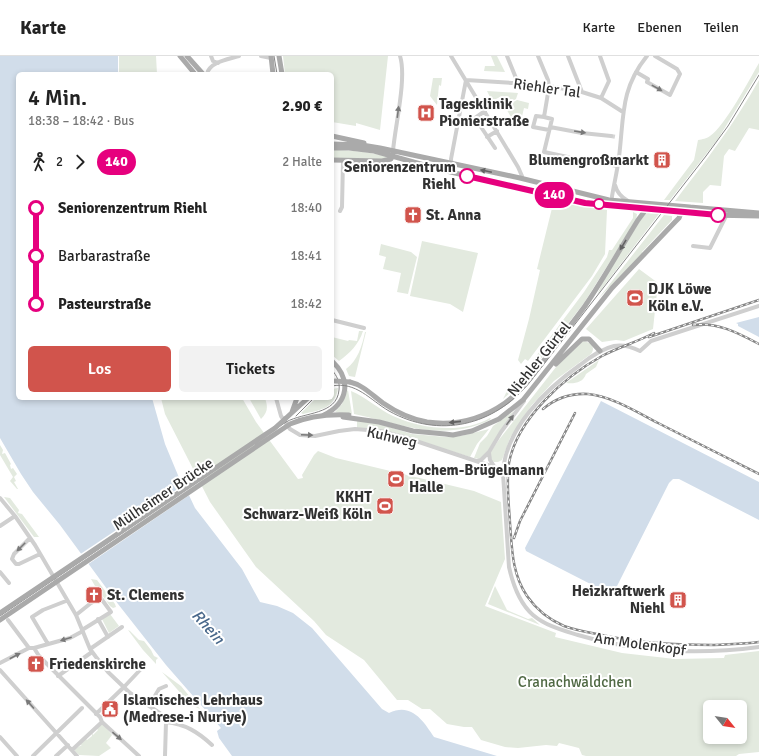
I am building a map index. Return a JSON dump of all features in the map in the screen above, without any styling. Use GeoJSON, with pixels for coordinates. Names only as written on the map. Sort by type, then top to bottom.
{"type":"FeatureCollection","features":[{"type":"Feature","properties":{"kind":"main road"},"geometry":{"type":"LineString","coordinates":[[180,56],[193,72]]}},
{"type":"Feature","properties":{"kind":"main road"},"geometry":{"type":"LineString","coordinates":[[187,56],[201,72]]}},
{"type":"Feature","properties":{"kind":"main road"},"geometry":{"type":"LineString","coordinates":[[279,56],[282,72]]}},
{"type":"Feature","properties":{"kind":"main road"},"geometry":{"type":"LineString","coordinates":[[271,57],[273,72]]}},
{"type":"Feature","properties":{"kind":"main road"},"geometry":{"type":"LineString","coordinates":[[334,136],[366,143],[404,160],[585,203],[628,201],[726,216],[759,216]]}},
{"type":"Feature","properties":{"kind":"main road"},"geometry":{"type":"LineString","coordinates":[[334,144],[362,145],[380,148]]}},
{"type":"Feature","properties":{"kind":"main road"},"geometry":{"type":"LineString","coordinates":[[334,148],[366,150],[444,161],[520,178],[645,210],[680,210],[690,207],[759,213]]}},
{"type":"Feature","properties":{"kind":"main road"},"geometry":{"type":"LineString","coordinates":[[382,161],[391,159],[393,154]]}},
{"type":"Feature","properties":{"kind":"main road"},"geometry":{"type":"LineString","coordinates":[[334,160],[394,162],[404,160]]}},
{"type":"Feature","properties":{"kind":"main road"},"geometry":{"type":"LineString","coordinates":[[442,170],[446,169],[444,161]]}},
{"type":"Feature","properties":{"kind":"main road"},"geometry":{"type":"LineString","coordinates":[[566,198],[570,196],[571,191]]}},
{"type":"Feature","properties":{"kind":"main road"},"geometry":{"type":"LineString","coordinates":[[645,210],[655,204]]}},
{"type":"Feature","properties":{"kind":"main road"},"geometry":{"type":"LineString","coordinates":[[631,207],[638,212],[638,220]]}},
{"type":"Feature","properties":{"kind":"main road","name":"Niehler Gürtel"},"geometry":{"type":"LineString","coordinates":[[334,382],[350,382],[363,387],[394,410],[420,420],[440,423],[456,422],[473,419],[492,411],[505,403],[523,387],[586,305],[645,210]]}},
{"type":"Feature","properties":{"kind":"main road","name":"Niehler Gürtel"},"geometry":{"type":"LineString","coordinates":[[349,415],[413,432],[453,435],[464,433],[500,418],[514,408],[532,390],[612,288],[679,218],[680,210]]}},
{"type":"Feature","properties":{"kind":"main road","name":"Niehler Gürtel"},"geometry":{"type":"LineString","coordinates":[[500,418],[522,398],[611,287],[678,218],[680,210]]}},
{"type":"Feature","properties":{"kind":"main road"},"geometry":{"type":"LineString","coordinates":[[542,377],[582,339],[588,338],[600,351]]}},
{"type":"Feature","properties":{"kind":"main road"},"geometry":{"type":"LineString","coordinates":[[323,416],[333,411],[343,398],[345,386],[342,375],[337,365],[334,363]]}},
{"type":"Feature","properties":{"kind":"main road"},"geometry":{"type":"LineString","coordinates":[[290,414],[296,400]]}},
{"type":"Feature","properties":{"kind":"main road"},"geometry":{"type":"LineString","coordinates":[[290,414],[306,400]]}},
{"type":"Feature","properties":{"kind":"main road","name":"Mülheimer Brücke"},"geometry":{"type":"LineString","coordinates":[[0,613],[275,428],[290,414]]}},
{"type":"Feature","properties":{"kind":"main road","name":"Mülheimer Brücke"},"geometry":{"type":"LineString","coordinates":[[0,621],[83,562],[290,424],[311,417],[339,414],[349,415]]}},
{"type":"Feature","properties":{"kind":"main road","name":"Niehler Gürtel"},"geometry":{"type":"LineString","coordinates":[[302,420],[335,416],[357,417]]}},
{"type":"Feature","properties":{"kind":"main road","name":"Mülheimer Brücke"},"geometry":{"type":"LineString","coordinates":[[0,621],[279,432],[302,420]]}},
{"type":"Feature","properties":{"kind":"street"},"geometry":{"type":"LineString","coordinates":[[211,56],[213,61],[218,63]]}},
{"type":"Feature","properties":{"kind":"street"},"geometry":{"type":"LineString","coordinates":[[208,72],[212,66],[239,56]]}},
{"type":"Feature","properties":{"kind":"street"},"geometry":{"type":"LineString","coordinates":[[261,56],[271,57]]}},
{"type":"Feature","properties":{"kind":"street"},"geometry":{"type":"LineString","coordinates":[[393,154],[403,72],[400,56]]}},
{"type":"Feature","properties":{"kind":"street"},"geometry":{"type":"LineString","coordinates":[[450,56],[470,86],[518,167],[522,176],[520,178]]}},
{"type":"Feature","properties":{"kind":"street"},"geometry":{"type":"LineString","coordinates":[[508,56],[518,83]]}},
{"type":"Feature","properties":{"kind":"street"},"geometry":{"type":"LineString","coordinates":[[538,56],[548,80],[549,87],[544,117]]}},
{"type":"Feature","properties":{"kind":"street"},"geometry":{"type":"LineString","coordinates":[[568,56],[582,92]]}},
{"type":"Feature","properties":{"kind":"street"},"geometry":{"type":"LineString","coordinates":[[600,56],[609,81],[601,98]]}},
{"type":"Feature","properties":{"kind":"street"},"geometry":{"type":"LineString","coordinates":[[611,202],[618,166],[623,112],[628,89],[636,72],[647,56]]}},
{"type":"Feature","properties":{"kind":"street"},"geometry":{"type":"LineString","coordinates":[[636,72],[648,79],[647,82],[670,95],[679,77],[679,72],[677,69],[655,56]]}},
{"type":"Feature","properties":{"kind":"street"},"geometry":{"type":"LineString","coordinates":[[452,172],[451,155],[466,80]]}},
{"type":"Feature","properties":{"kind":"street","name":"Riehler Tal"},"geometry":{"type":"LineString","coordinates":[[466,80],[518,83],[582,92],[601,98],[623,112]]}},
{"type":"Feature","properties":{"kind":"street"},"geometry":{"type":"LineString","coordinates":[[464,88],[470,86]]}},
{"type":"Feature","properties":{"kind":"street"},"geometry":{"type":"LineString","coordinates":[[485,111],[475,118],[494,148]]}},
{"type":"Feature","properties":{"kind":"street"},"geometry":{"type":"LineString","coordinates":[[618,166],[577,160],[544,152],[550,128],[552,119],[536,116],[533,127],[550,128],[621,137]]}},
{"type":"Feature","properties":{"kind":"street"},"geometry":{"type":"LineString","coordinates":[[487,137],[497,131]]}},
{"type":"Feature","properties":{"kind":"street"},"geometry":{"type":"LineString","coordinates":[[444,161],[451,155]]}},
{"type":"Feature","properties":{"kind":"street"},"geometry":{"type":"LineString","coordinates":[[340,211],[342,207],[343,160]]}},
{"type":"Feature","properties":{"kind":"street"},"geometry":{"type":"LineString","coordinates":[[518,167],[529,181]]}},
{"type":"Feature","properties":{"kind":"street"},"geometry":{"type":"LineString","coordinates":[[615,182],[616,190],[619,195],[628,201]]}},
{"type":"Feature","properties":{"kind":"street"},"geometry":{"type":"LineString","coordinates":[[604,199],[613,189]]}},
{"type":"Feature","properties":{"kind":"street"},"geometry":{"type":"LineString","coordinates":[[693,246],[710,248],[726,216]]}},
{"type":"Feature","properties":{"kind":"street","name":"Am Molenkopf"},"geometry":{"type":"LineString","coordinates":[[759,306],[651,341],[640,351],[625,345],[615,346],[600,351],[568,373],[536,404],[520,425],[510,443],[503,470],[509,567],[512,582],[526,608],[533,615],[556,628],[603,642],[651,649],[677,652],[703,652],[759,647]]}},
{"type":"Feature","properties":{"kind":"street"},"geometry":{"type":"LineString","coordinates":[[334,320],[364,328]]}},
{"type":"Feature","properties":{"kind":"street"},"geometry":{"type":"LineString","coordinates":[[476,461],[481,460],[489,452],[501,432],[532,390]]}},
{"type":"Feature","properties":{"kind":"street","name":"Kuhweg"},"geometry":{"type":"LineString","coordinates":[[277,400],[281,416],[290,429],[300,435],[315,436],[335,431],[355,429],[393,434],[503,470]]}},
{"type":"Feature","properties":{"kind":"street"},"geometry":{"type":"LineString","coordinates":[[489,452],[490,460],[494,467]]}},
{"type":"Feature","properties":{"kind":"street"},"geometry":{"type":"LineString","coordinates":[[0,498],[15,516],[40,554],[76,615],[91,650],[108,672],[124,687],[162,714],[166,722],[165,756]]}},
{"type":"Feature","properties":{"kind":"street"},"geometry":{"type":"LineString","coordinates":[[0,526],[15,516]]}},
{"type":"Feature","properties":{"kind":"street"},"geometry":{"type":"LineString","coordinates":[[30,538],[12,558],[16,564],[19,564],[40,554]]}},
{"type":"Feature","properties":{"kind":"street"},"geometry":{"type":"LineString","coordinates":[[1,572],[9,583]]}},
{"type":"Feature","properties":{"kind":"street"},"geometry":{"type":"LineString","coordinates":[[0,663],[32,648],[70,638],[111,612],[100,597],[76,615]]}},
{"type":"Feature","properties":{"kind":"street"},"geometry":{"type":"LineString","coordinates":[[48,644],[32,617],[66,600]]}},
{"type":"Feature","properties":{"kind":"street"},"geometry":{"type":"LineString","coordinates":[[8,620],[36,654],[58,676],[84,706],[96,714],[102,722],[139,756]]}},
{"type":"Feature","properties":{"kind":"street"},"geometry":{"type":"LineString","coordinates":[[98,620],[108,636]]}},
{"type":"Feature","properties":{"kind":"street"},"geometry":{"type":"LineString","coordinates":[[58,676],[108,636],[122,627]]}},
{"type":"Feature","properties":{"kind":"street"},"geometry":{"type":"LineString","coordinates":[[96,714],[140,670],[141,662]]}},
{"type":"Feature","properties":{"kind":"street"},"geometry":{"type":"LineString","coordinates":[[0,670],[77,756]]}},
{"type":"Feature","properties":{"kind":"street"},"geometry":{"type":"LineString","coordinates":[[149,706],[159,689],[166,686]]}},
{"type":"Feature","properties":{"kind":"street"},"geometry":{"type":"LineString","coordinates":[[33,756],[84,706]]}},
{"type":"Feature","properties":{"kind":"street"},"geometry":{"type":"LineString","coordinates":[[72,750],[102,722]]}},
{"type":"Feature","properties":{"kind":"street"},"geometry":{"type":"LineString","coordinates":[[166,722],[193,729],[212,745]]}},
{"type":"Feature","properties":{"kind":"street"},"geometry":{"type":"LineString","coordinates":[[0,737],[17,756]]}},
{"type":"Feature","properties":{"kind":"street"},"geometry":{"type":"LineString","coordinates":[[56,756],[68,745]]}},
{"type":"Feature","properties":{"kind":"green space"},"geometry":{"type":"Polygon","coordinates":[[[119,56],[156,56],[157,72],[119,72],[119,56]]]}},
{"type":"Feature","properties":{"kind":"green space"},"geometry":{"type":"Polygon","coordinates":[[[283,56],[388,56],[380,130],[356,123],[356,126],[334,122],[334,72],[285,72],[283,56]]]}},
{"type":"Feature","properties":{"kind":"green space"},"geometry":{"type":"Polygon","coordinates":[[[491,56],[497,56],[505,72],[484,71],[485,66],[495,66],[491,56]]]}},
{"type":"Feature","properties":{"kind":"green space"},"geometry":{"type":"Polygon","coordinates":[[[759,63],[759,72],[718,139],[670,200],[664,200],[694,160],[698,140],[710,136],[723,123],[759,63]]]}},
{"type":"Feature","properties":{"kind":"green space"},"geometry":{"type":"Polygon","coordinates":[[[433,78],[442,78],[441,86],[439,85],[437,105],[430,96],[433,78]]]}},
{"type":"Feature","properties":{"kind":"green space"},"geometry":{"type":"Polygon","coordinates":[[[759,80],[759,130],[749,128],[735,151],[729,149],[724,156],[721,186],[710,185],[703,192],[703,203],[675,201],[730,127],[759,80]]]}},
{"type":"Feature","properties":{"kind":"green space"},"geometry":{"type":"Polygon","coordinates":[[[487,91],[518,93],[516,99],[505,105],[500,97],[492,101],[487,91]]]}},
{"type":"Feature","properties":{"kind":"green space"},"geometry":{"type":"Polygon","coordinates":[[[517,100],[529,103],[528,109],[524,108],[520,125],[516,125],[505,107],[517,100]]]}},
{"type":"Feature","properties":{"kind":"green space"},"geometry":{"type":"Polygon","coordinates":[[[334,150],[346,150],[388,157],[383,159],[334,158],[334,150]]]}},
{"type":"Feature","properties":{"kind":"green space"},"geometry":{"type":"Polygon","coordinates":[[[554,200],[607,210],[605,254],[592,276],[528,361],[525,359],[521,364],[518,360],[529,319],[540,270],[537,269],[554,200]]]}},
{"type":"Feature","properties":{"kind":"green space"},"geometry":{"type":"Polygon","coordinates":[[[633,212],[637,214],[636,220],[584,303],[522,383],[503,399],[506,393],[528,367],[584,292],[607,257],[609,250],[612,250],[633,218],[633,212]]]}},
{"type":"Feature","properties":{"kind":"green space"},"geometry":{"type":"Polygon","coordinates":[[[644,214],[659,214],[597,295],[604,279],[644,214]]]}},
{"type":"Feature","properties":{"kind":"green space"},"geometry":{"type":"Polygon","coordinates":[[[664,215],[672,216],[672,220],[642,252],[643,253],[598,299],[664,215]]]}},
{"type":"Feature","properties":{"kind":"green space"},"geometry":{"type":"Polygon","coordinates":[[[422,241],[478,253],[463,312],[450,304],[410,296],[422,241]]]}},
{"type":"Feature","properties":{"kind":"green space"},"geometry":{"type":"Polygon","coordinates":[[[381,244],[411,252],[417,257],[408,294],[397,292],[401,273],[383,269],[386,257],[379,255],[381,244]]]}},
{"type":"Feature","properties":{"kind":"green space","name":"DJK Löwe Köln e.V."},"geometry":{"type":"Polygon","coordinates":[[[639,269],[658,283],[653,329],[624,341],[616,340],[602,342],[586,329],[639,269]]]}},
{"type":"Feature","properties":{"kind":"green space"},"geometry":{"type":"Polygon","coordinates":[[[359,331],[363,331],[354,348],[347,355],[339,361],[334,357],[334,338],[348,341],[357,341],[359,331]]]}},
{"type":"Feature","properties":{"kind":"green space"},"geometry":{"type":"Polygon","coordinates":[[[365,332],[355,377],[349,376],[346,369],[354,361],[361,347],[365,332]]]}},
{"type":"Feature","properties":{"kind":"green space"},"geometry":{"type":"Polygon","coordinates":[[[583,341],[592,345],[593,349],[591,354],[554,381],[531,406],[510,438],[502,460],[494,462],[491,460],[490,453],[498,441],[556,367],[583,341]]]}},
{"type":"Feature","properties":{"kind":"green space"},"geometry":{"type":"Polygon","coordinates":[[[599,360],[596,367],[586,374],[583,379],[575,383],[566,383],[599,360]]]}},
{"type":"Feature","properties":{"kind":"green space"},"geometry":{"type":"Polygon","coordinates":[[[338,388],[334,400],[334,389],[338,388]]]}},
{"type":"Feature","properties":{"kind":"green space"},"geometry":{"type":"Polygon","coordinates":[[[348,390],[352,414],[335,412],[342,404],[348,390]]]}},
{"type":"Feature","properties":{"kind":"green space"},"geometry":{"type":"Polygon","coordinates":[[[351,391],[362,396],[393,416],[429,427],[455,428],[479,423],[490,418],[491,419],[484,423],[456,430],[441,431],[412,428],[354,414],[351,391]]]}},
{"type":"Feature","properties":{"kind":"green space","name":"Cranachwäldchen"},"geometry":{"type":"Polygon","coordinates":[[[162,400],[243,400],[256,422],[298,479],[303,478],[302,475],[318,451],[336,458],[474,491],[501,502],[505,559],[485,606],[556,633],[555,637],[622,653],[675,659],[724,658],[725,655],[759,651],[759,752],[739,754],[736,756],[586,756],[582,755],[579,748],[559,743],[557,746],[546,745],[518,748],[505,747],[481,740],[472,727],[447,724],[430,709],[422,709],[408,700],[397,700],[364,660],[326,635],[314,621],[256,567],[210,502],[165,414],[162,400]]]}},
{"type":"Feature","properties":{"kind":"green space"},"geometry":{"type":"Polygon","coordinates":[[[250,400],[266,400],[267,409],[261,419],[250,400]]]}},
{"type":"Feature","properties":{"kind":"green space"},"geometry":{"type":"Polygon","coordinates":[[[314,400],[334,400],[321,410],[303,414],[301,413],[314,400]]]}},
{"type":"Feature","properties":{"kind":"green space"},"geometry":{"type":"Polygon","coordinates":[[[514,411],[485,455],[480,459],[474,458],[480,443],[487,436],[493,426],[514,411]]]}},
{"type":"Feature","properties":{"kind":"green space"},"geometry":{"type":"Polygon","coordinates":[[[357,420],[383,425],[412,434],[446,437],[461,436],[489,429],[477,444],[470,457],[397,434],[357,428],[357,420]]]}},
{"type":"Feature","properties":{"kind":"green space"},"geometry":{"type":"Polygon","coordinates":[[[0,445],[3,450],[2,454],[5,453],[11,464],[11,469],[13,468],[17,474],[14,477],[16,481],[14,482],[18,489],[10,481],[13,477],[0,455],[0,445]]]}},
{"type":"Feature","properties":{"kind":"green space"},"geometry":{"type":"Polygon","coordinates":[[[4,497],[10,498],[19,510],[18,513],[22,514],[39,537],[34,537],[4,497]]]}},
{"type":"Feature","properties":{"kind":"green space"},"geometry":{"type":"Polygon","coordinates":[[[91,579],[97,580],[116,607],[113,608],[110,606],[102,595],[102,588],[95,586],[91,579]]]}},
{"type":"Feature","properties":{"kind":"green space"},"geometry":{"type":"Polygon","coordinates":[[[495,586],[507,610],[528,619],[532,618],[540,625],[488,604],[495,586]]]}},
{"type":"Feature","properties":{"kind":"green space"},"geometry":{"type":"Polygon","coordinates":[[[110,614],[119,626],[109,633],[102,619],[110,614]]]}},
{"type":"Feature","properties":{"kind":"green space"},"geometry":{"type":"Polygon","coordinates":[[[128,630],[139,640],[144,641],[154,656],[158,658],[156,660],[156,664],[143,650],[128,630]]]}},
{"type":"Feature","properties":{"kind":"green space"},"geometry":{"type":"Polygon","coordinates":[[[162,672],[181,686],[200,709],[191,705],[162,672]]]}},
{"type":"Feature","properties":{"kind":"green space"},"geometry":{"type":"Polygon","coordinates":[[[103,724],[112,735],[106,743],[111,748],[99,756],[79,755],[74,750],[82,745],[80,745],[85,738],[87,740],[92,736],[92,733],[93,735],[98,730],[96,728],[103,724]]]}},
{"type":"Feature","properties":{"kind":"water","name":"Rhein"},"geometry":{"type":"Polygon","coordinates":[[[0,56],[118,56],[118,72],[16,72],[16,400],[153,400],[165,444],[180,480],[195,508],[242,569],[260,602],[277,606],[293,613],[312,628],[382,709],[389,713],[397,710],[410,711],[421,719],[434,737],[497,756],[232,756],[219,738],[217,731],[221,728],[166,665],[118,604],[60,525],[33,492],[0,438],[0,56]]]}},
{"type":"Feature","properties":{"kind":"water"},"geometry":{"type":"Polygon","coordinates":[[[759,317],[759,337],[738,326],[736,323],[759,317]]]}},
{"type":"Feature","properties":{"kind":"water"},"geometry":{"type":"Polygon","coordinates":[[[601,401],[759,482],[759,520],[679,479],[673,479],[669,483],[614,592],[610,594],[526,551],[525,548],[601,401]]]}},
{"type":"Feature","properties":{"kind":"pier"},"geometry":{"type":"Polygon","coordinates":[[[185,484],[191,494],[87,565],[79,555],[185,484]]]}},
{"type":"Feature","properties":{"kind":"tunnel"},"geometry":{"type":"LineString","coordinates":[[611,136],[616,137]]}},
{"type":"Feature","properties":{"kind":"tram line"},"geometry":{"type":"LineString","coordinates":[[274,56],[277,72]]}},
{"type":"Feature","properties":{"kind":"tram line"},"geometry":{"type":"LineString","coordinates":[[334,386],[348,386],[356,389],[389,411],[408,420],[427,424],[446,426],[465,424],[483,418],[500,409],[516,397],[530,382],[706,156],[728,126],[759,75]]}},
{"type":"Feature","properties":{"kind":"tram line"},"geometry":{"type":"LineString","coordinates":[[0,616],[286,422],[318,412],[332,404],[337,398],[339,390],[338,379],[334,373]]}},
{"type":"Feature","properties":{"kind":"tram line"},"geometry":{"type":"LineString","coordinates":[[296,416],[312,400]]}},
{"type":"Feature","properties":{"kind":"railway"},"geometry":{"type":"LineString","coordinates":[[649,337],[759,300]]}},
{"type":"Feature","properties":{"kind":"railway"},"geometry":{"type":"LineString","coordinates":[[693,325],[711,325],[728,329],[759,344]]}},
{"type":"Feature","properties":{"kind":"railway"},"geometry":{"type":"LineString","coordinates":[[654,333],[602,356],[573,375],[544,401],[532,415],[522,431],[514,447],[509,463],[508,478],[508,501],[512,552],[518,579],[527,596],[539,610],[559,624],[576,630],[626,640],[669,644],[714,645],[759,642]]}},
{"type":"Feature","properties":{"kind":"railway"},"geometry":{"type":"LineString","coordinates":[[543,409],[558,399],[570,395],[597,395],[615,401],[759,474]]}},
{"type":"Feature","properties":{"kind":"railway"},"geometry":{"type":"LineString","coordinates":[[514,538],[520,521],[575,413]]}},
{"type":"Feature","properties":{"kind":"bus line","name":"140"},"geometry":{"type":"LineString","coordinates":[[467,176],[585,203],[681,213],[718,215]]}},
{"type":"Feature","properties":{"kind":"place","name":"Tagesklinik Pionierstraße"},"geometry":{"type":"Point","coordinates":[426,113]}},
{"type":"Feature","properties":{"kind":"place","name":"Blumengroßmarkt"},"geometry":{"type":"Point","coordinates":[662,160]}},
{"type":"Feature","properties":{"kind":"place","name":"Seniorenzentrum Riehl"},"geometry":{"type":"Point","coordinates":[467,176]}},
{"type":"Feature","properties":{"kind":"place","name":"St. Anna"},"geometry":{"type":"Point","coordinates":[413,215]}},
{"type":"Feature","properties":{"kind":"place","name":"DJK Löwe Köln e.V."},"geometry":{"type":"Point","coordinates":[635,298]}},
{"type":"Feature","properties":{"kind":"place","name":"Jochem-Brügelmann Halle"},"geometry":{"type":"Point","coordinates":[396,479]}},
{"type":"Feature","properties":{"kind":"place","name":"KKHT Schwarz-Weiß Köln"},"geometry":{"type":"Point","coordinates":[385,506]}},
{"type":"Feature","properties":{"kind":"place","name":"St. Clemens"},"geometry":{"type":"Point","coordinates":[94,595]}},
{"type":"Feature","properties":{"kind":"place","name":"Heizkraftwerk Niehl"},"geometry":{"type":"Point","coordinates":[678,600]}},
{"type":"Feature","properties":{"kind":"place","name":"Friedenskirche"},"geometry":{"type":"Point","coordinates":[36,664]}},
{"type":"Feature","properties":{"kind":"place","name":"Islamisches Lehrhaus (Medrese-i Nuriye)"},"geometry":{"type":"Point","coordinates":[110,709]}}]}
